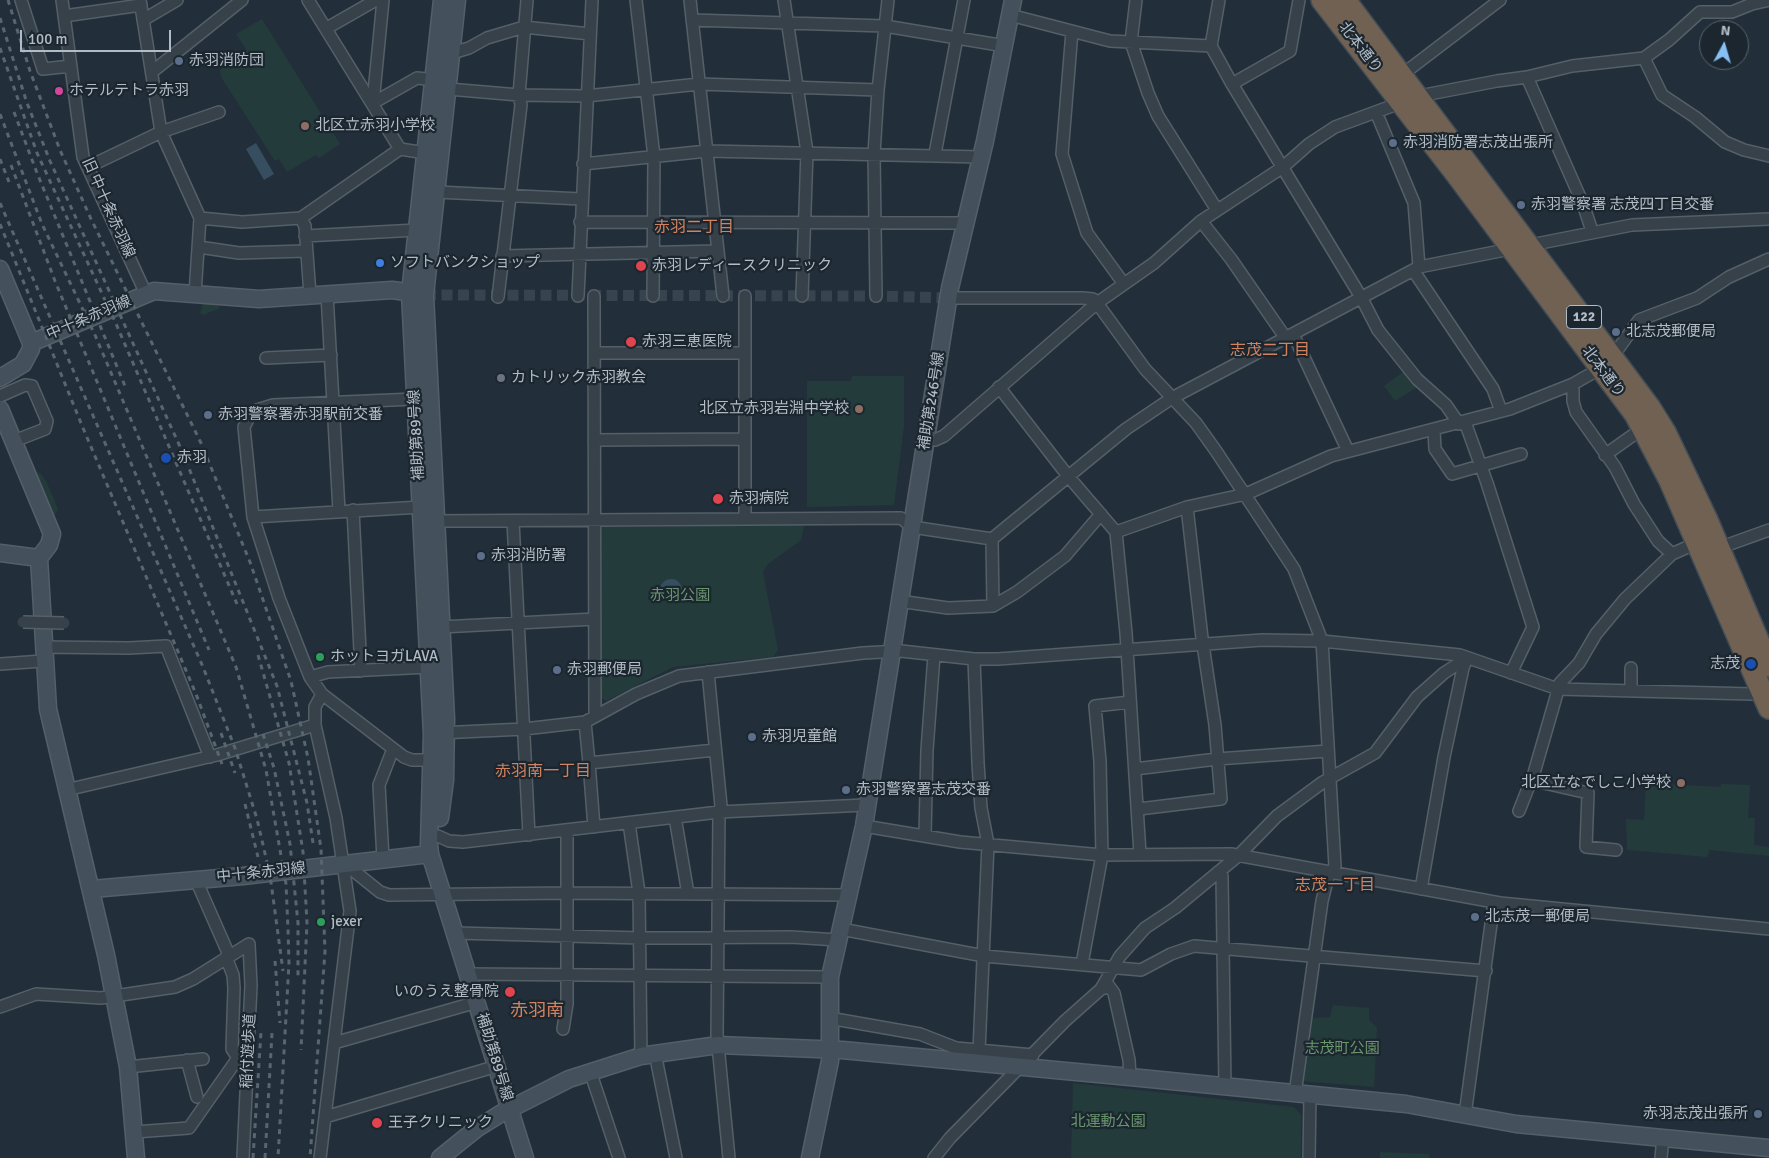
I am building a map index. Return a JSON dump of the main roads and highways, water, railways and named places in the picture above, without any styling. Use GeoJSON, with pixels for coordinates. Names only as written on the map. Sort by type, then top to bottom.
{"type":"FeatureCollection","features":[{"type":"Feature","properties":{"kind":"highway","name":"北本通り"},"geometry":{"type":"LineString","coordinates":[[1322,0],[1410,99],[1607,362],[1643,428],[1761,630],[1769,666]]}},
{"type":"Feature","properties":{"kind":"highway","name":"北本通り"},"geometry":{"type":"LineString","coordinates":[[1345,0],[1403,74],[1410,99]]}},
{"type":"Feature","properties":{"kind":"highway","name":"北本通り"},"geometry":{"type":"LineString","coordinates":[[1607,362],[1639,390],[1665,432],[1710,542],[1766,695]]}},
{"type":"Feature","properties":{"kind":"water"},"geometry":{"type":"Polygon","coordinates":[[[256,143],[274,174],[264,180],[246,149],[256,143]]]}},
{"type":"Feature","properties":{"kind":"water"},"geometry":{"type":"Polygon","coordinates":[[[671,579],[679,582],[682,590],[679,598],[671,601],[663,598],[660,590],[663,582],[671,579]]]}},
{"type":"Feature","properties":{"kind":"tunnel"},"geometry":{"type":"LineString","coordinates":[[425,295],[876,296],[949,298]]}},
{"type":"Feature","properties":{"kind":"railway"},"geometry":{"type":"LineString","coordinates":[[8,0],[30,71],[60,150],[91,219],[201,443],[250,562],[291,681],[308,758],[321,849],[325,951],[310,1158]]}},
{"type":"Feature","properties":{"kind":"railway"},"geometry":{"type":"LineString","coordinates":[[0,18],[27,103],[50,161],[182,451],[277,686],[307,803],[313,843]]}},
{"type":"Feature","properties":{"kind":"railway"},"geometry":{"type":"LineString","coordinates":[[0,48],[37,153],[117,326],[237,604]]}},
{"type":"Feature","properties":{"kind":"railway"},"geometry":{"type":"LineString","coordinates":[[14,112],[37,173],[125,386]]}},
{"type":"Feature","properties":{"kind":"railway"},"geometry":{"type":"LineString","coordinates":[[0,114],[42,224],[95,335],[236,667],[266,770],[286,884],[288,929],[289,963],[278,1158]]}},
{"type":"Feature","properties":{"kind":"railway"},"geometry":{"type":"LineString","coordinates":[[0,159],[9,182]]}},
{"type":"Feature","properties":{"kind":"railway"},"geometry":{"type":"LineString","coordinates":[[11,165],[55,281],[209,650]]}},
{"type":"Feature","properties":{"kind":"railway"},"geometry":{"type":"LineString","coordinates":[[0,203],[203,667],[235,748],[257,819],[270,875],[283,971]]}},
{"type":"Feature","properties":{"kind":"railway"},"geometry":{"type":"LineString","coordinates":[[0,224],[83,428],[196,694],[222,764]]}},
{"type":"Feature","properties":{"kind":"railway"},"geometry":{"type":"LineString","coordinates":[[258,655],[289,763],[303,852],[307,923],[301,1050]]}},
{"type":"Feature","properties":{"kind":"railway"},"geometry":{"type":"LineString","coordinates":[[221,733],[235,773]]}},
{"type":"Feature","properties":{"kind":"railway"},"geometry":{"type":"LineString","coordinates":[[263,734],[274,768],[290,844],[298,923],[298,980]]}},
{"type":"Feature","properties":{"kind":"railway"},"geometry":{"type":"LineString","coordinates":[[245,804],[258,857]]}},
{"type":"Feature","properties":{"kind":"railway"},"geometry":{"type":"LineString","coordinates":[[275,961],[280,1023]]}},
{"type":"Feature","properties":{"kind":"railway"},"geometry":{"type":"LineString","coordinates":[[253,1158],[261,1032]]}},
{"type":"Feature","properties":{"kind":"railway"},"geometry":{"type":"LineString","coordinates":[[265,1158],[272,1033]]}},
{"type":"Feature","properties":{"kind":"place","name":"赤羽消防団"},"geometry":{"type":"Point","coordinates":[179,61]}},
{"type":"Feature","properties":{"kind":"place","name":"ホテルテトラ赤羽"},"geometry":{"type":"Point","coordinates":[59,91]}},
{"type":"Feature","properties":{"kind":"place","name":"北区立赤羽小学校"},"geometry":{"type":"Point","coordinates":[305,126]}},
{"type":"Feature","properties":{"kind":"place","name":"赤羽消防署志茂出張所"},"geometry":{"type":"Point","coordinates":[1393,143]}},
{"type":"Feature","properties":{"kind":"place","name":"赤羽警察署 志茂四丁目交番"},"geometry":{"type":"Point","coordinates":[1521,205]}},
{"type":"Feature","properties":{"kind":"place","name":"ソフトバンクショップ"},"geometry":{"type":"Point","coordinates":[380,263]}},
{"type":"Feature","properties":{"kind":"place","name":"赤羽レディースクリニック"},"geometry":{"type":"Point","coordinates":[641,266]}},
{"type":"Feature","properties":{"kind":"place","name":"北志茂郵便局"},"geometry":{"type":"Point","coordinates":[1616,332]}},
{"type":"Feature","properties":{"kind":"place","name":"赤羽三恵医院"},"geometry":{"type":"Point","coordinates":[631,342]}},
{"type":"Feature","properties":{"kind":"place","name":"カトリック赤羽教会"},"geometry":{"type":"Point","coordinates":[501,378]}},
{"type":"Feature","properties":{"kind":"place","name":"北区立赤羽岩淵中学校"},"geometry":{"type":"Point","coordinates":[859,409]}},
{"type":"Feature","properties":{"kind":"place","name":"赤羽警察署赤羽駅前交番"},"geometry":{"type":"Point","coordinates":[208,415]}},
{"type":"Feature","properties":{"kind":"place","name":"赤羽"},"geometry":{"type":"Point","coordinates":[166,458]}},
{"type":"Feature","properties":{"kind":"place","name":"赤羽病院"},"geometry":{"type":"Point","coordinates":[718,499]}},
{"type":"Feature","properties":{"kind":"place","name":"赤羽消防署"},"geometry":{"type":"Point","coordinates":[481,556]}},
{"type":"Feature","properties":{"kind":"place","name":"ホットヨガLAVA"},"geometry":{"type":"Point","coordinates":[320,657]}},
{"type":"Feature","properties":{"kind":"place","name":"志茂"},"geometry":{"type":"Point","coordinates":[1751,664]}},
{"type":"Feature","properties":{"kind":"place","name":"赤羽郵便局"},"geometry":{"type":"Point","coordinates":[557,670]}},
{"type":"Feature","properties":{"kind":"place","name":"赤羽児童館"},"geometry":{"type":"Point","coordinates":[752,737]}},
{"type":"Feature","properties":{"kind":"place","name":"北区立なでしこ小学校"},"geometry":{"type":"Point","coordinates":[1681,783]}},
{"type":"Feature","properties":{"kind":"place","name":"赤羽警察署志茂交番"},"geometry":{"type":"Point","coordinates":[846,790]}},
{"type":"Feature","properties":{"kind":"place","name":"北志茂一郵便局"},"geometry":{"type":"Point","coordinates":[1475,917]}},
{"type":"Feature","properties":{"kind":"place","name":"jexer"},"geometry":{"type":"Point","coordinates":[321,922]}},
{"type":"Feature","properties":{"kind":"place","name":"いのうえ整骨院"},"geometry":{"type":"Point","coordinates":[510,992]}},
{"type":"Feature","properties":{"kind":"place","name":"赤羽志茂出張所"},"geometry":{"type":"Point","coordinates":[1758,1114]}},
{"type":"Feature","properties":{"kind":"place","name":"王子クリニック"},"geometry":{"type":"Point","coordinates":[377,1123]}},
{"type":"Feature","properties":{"kind":"district","name":"赤羽二丁目"},"geometry":{"type":"Point","coordinates":[694,228]}},
{"type":"Feature","properties":{"kind":"district","name":"志茂二丁目"},"geometry":{"type":"Point","coordinates":[1270,351]}},
{"type":"Feature","properties":{"kind":"district","name":"赤羽南一丁目"},"geometry":{"type":"Point","coordinates":[543,772]}},
{"type":"Feature","properties":{"kind":"district","name":"志茂一丁目"},"geometry":{"type":"Point","coordinates":[1335,886]}},
{"type":"Feature","properties":{"kind":"district","name":"赤羽南"},"geometry":{"type":"Point","coordinates":[537,1011]}},
{"type":"Feature","properties":{"kind":"park label","name":"赤羽公園"},"geometry":{"type":"Point","coordinates":[680,596]}},
{"type":"Feature","properties":{"kind":"park label","name":"志茂町公園"},"geometry":{"type":"Point","coordinates":[1342,1049]}},
{"type":"Feature","properties":{"kind":"park label","name":"北運動公園"},"geometry":{"type":"Point","coordinates":[1108,1122]}}]}
